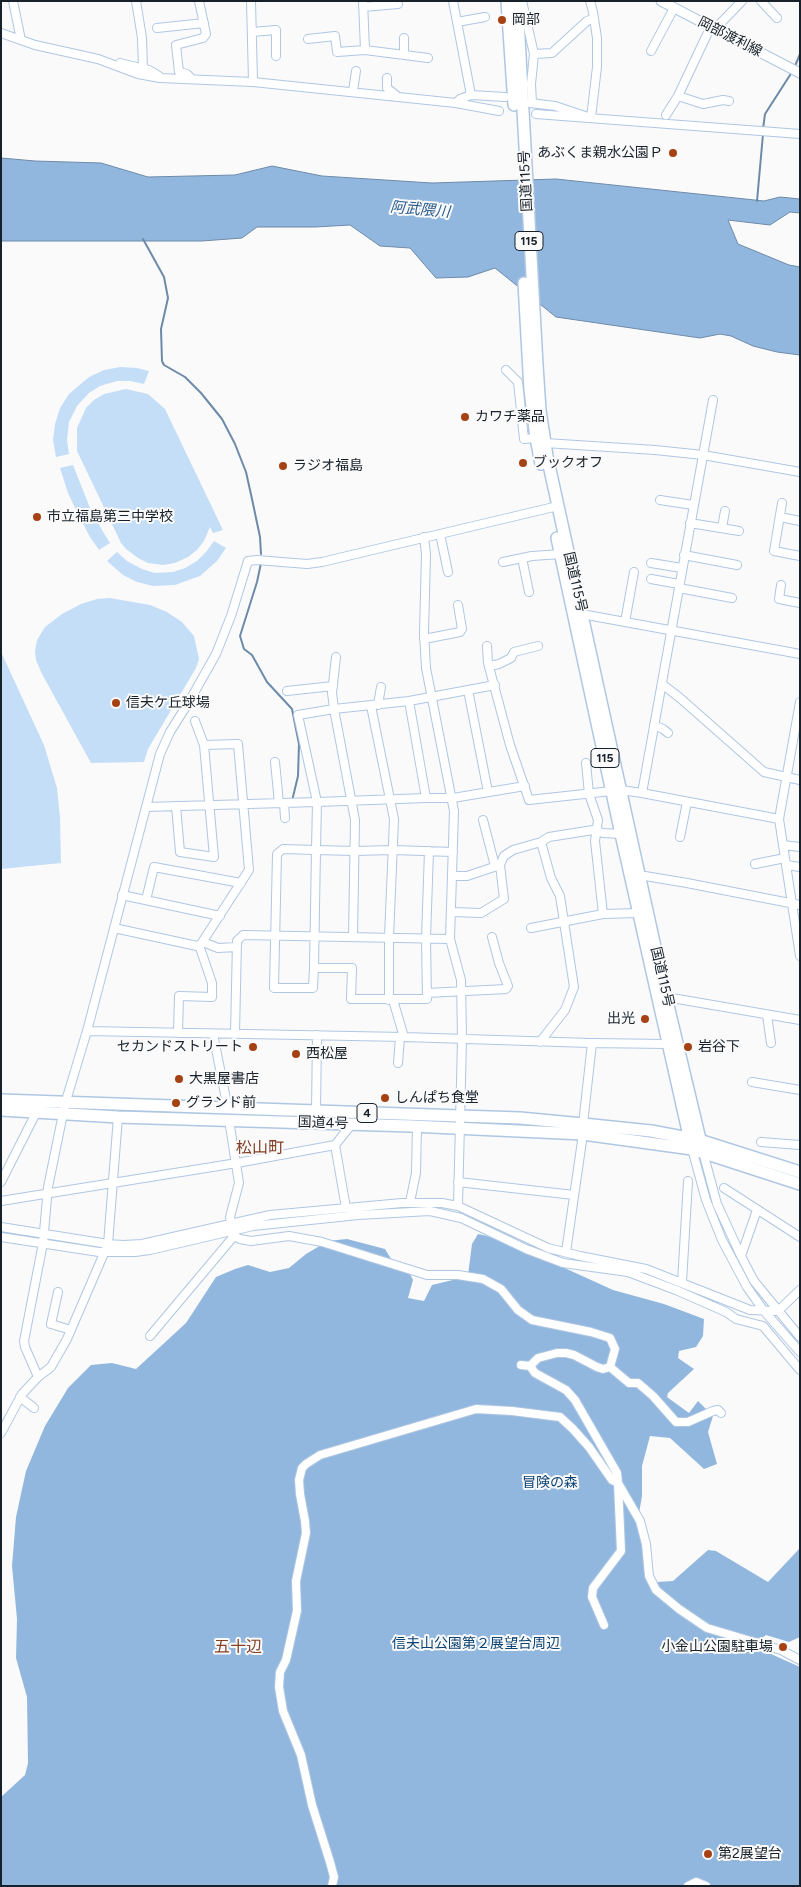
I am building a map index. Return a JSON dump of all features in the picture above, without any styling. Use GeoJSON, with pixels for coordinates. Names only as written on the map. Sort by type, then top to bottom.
{"type":"FeatureCollection","features":[{"type":"Feature","properties":{"kind":"highway","name":"国道115号"},"geometry":{"type":"LineString","coordinates":[[507,1],[519,116]]}},
{"type":"Feature","properties":{"kind":"highway","name":"国道115号"},"geometry":{"type":"LineString","coordinates":[[517,1],[519,116],[532,365],[540,410],[540,440],[696,1145]]}},
{"type":"Feature","properties":{"kind":"highway","name":"国道115号"},"geometry":{"type":"LineString","coordinates":[[554,507],[561,554],[578,616]]}},
{"type":"Feature","properties":{"kind":"highway","name":"国道115号"},"geometry":{"type":"LineString","coordinates":[[617,791],[621,834],[635,876],[639,913],[662,998],[668,1044],[696,1145]]}},
{"type":"Feature","properties":{"kind":"highway","name":"国道4号"},"geometry":{"type":"LineString","coordinates":[[1,1100],[33,1108]]}},
{"type":"Feature","properties":{"kind":"highway","name":"国道4号"},"geometry":{"type":"LineString","coordinates":[[64,1108],[118,1117],[316,1111],[520,1118],[696,1145]]}},
{"type":"Feature","properties":{"kind":"highway","name":"国道4号"},"geometry":{"type":"LineString","coordinates":[[1,1110],[64,1108],[228,1115],[352,1124],[460,1128],[583,1129]]}},
{"type":"Feature","properties":{"kind":"highway","name":"4"},"geometry":{"type":"LineString","coordinates":[[696,1145],[800,1172]]}},
{"type":"Feature","properties":{"kind":"highway","name":"4"},"geometry":{"type":"LineString","coordinates":[[696,1145],[800,1184]]}},
{"type":"Feature","properties":{"kind":"main road","name":"岡部渡利線"},"geometry":{"type":"LineString","coordinates":[[661,1],[800,73]]}},
{"type":"Feature","properties":{"kind":"street"},"geometry":{"type":"LineString","coordinates":[[13,1],[21,40]]}},
{"type":"Feature","properties":{"kind":"street"},"geometry":{"type":"LineString","coordinates":[[136,1],[142,38],[143,69]]}},
{"type":"Feature","properties":{"kind":"street"},"geometry":{"type":"LineString","coordinates":[[192,79],[187,74],[178,72],[176,44],[203,38],[206,34],[199,1]]}},
{"type":"Feature","properties":{"kind":"street"},"geometry":{"type":"LineString","coordinates":[[251,1],[253,82]]}},
{"type":"Feature","properties":{"kind":"street"},"geometry":{"type":"LineString","coordinates":[[453,1],[471,95]]}},
{"type":"Feature","properties":{"kind":"street"},"geometry":{"type":"LineString","coordinates":[[522,1],[534,54],[531,103],[555,106],[591,118]]}},
{"type":"Feature","properties":{"kind":"street"},"geometry":{"type":"LineString","coordinates":[[590,1],[597,38],[597,67],[591,118]]}},
{"type":"Feature","properties":{"kind":"street"},"geometry":{"type":"LineString","coordinates":[[666,115],[678,96],[713,27],[742,1]]}},
{"type":"Feature","properties":{"kind":"street"},"geometry":{"type":"LineString","coordinates":[[761,1],[776,18]]}},
{"type":"Feature","properties":{"kind":"street"},"geometry":{"type":"LineString","coordinates":[[365,50],[363,4],[398,4]]}},
{"type":"Feature","properties":{"kind":"street"},"geometry":{"type":"LineString","coordinates":[[651,51],[674,8]]}},
{"type":"Feature","properties":{"kind":"street"},"geometry":{"type":"LineString","coordinates":[[457,22],[485,17]]}},
{"type":"Feature","properties":{"kind":"street"},"geometry":{"type":"LineString","coordinates":[[534,54],[552,53],[594,18]]}},
{"type":"Feature","properties":{"kind":"street"},"geometry":{"type":"LineString","coordinates":[[157,28],[204,23]]}},
{"type":"Feature","properties":{"kind":"street"},"geometry":{"type":"LineString","coordinates":[[252,32],[276,30],[276,56]]}},
{"type":"Feature","properties":{"kind":"street"},"geometry":{"type":"LineString","coordinates":[[1,33],[21,40],[112,63],[138,74],[160,78],[253,82],[397,96],[456,103],[499,111]]}},
{"type":"Feature","properties":{"kind":"street"},"geometry":{"type":"LineString","coordinates":[[308,39],[335,36],[337,52],[365,50],[428,58]]}},
{"type":"Feature","properties":{"kind":"street"},"geometry":{"type":"LineString","coordinates":[[404,38],[404,55]]}},
{"type":"Feature","properties":{"kind":"street"},"geometry":{"type":"LineString","coordinates":[[112,63],[143,69],[156,74],[160,78]]}},
{"type":"Feature","properties":{"kind":"street"},"geometry":{"type":"LineString","coordinates":[[353,92],[356,71]]}},
{"type":"Feature","properties":{"kind":"street"},"geometry":{"type":"LineString","coordinates":[[387,78],[387,88],[397,96]]}},
{"type":"Feature","properties":{"kind":"street"},"geometry":{"type":"LineString","coordinates":[[456,103],[460,99],[471,95],[505,97]]}},
{"type":"Feature","properties":{"kind":"street"},"geometry":{"type":"LineString","coordinates":[[678,96],[703,104],[723,100],[729,101]]}},
{"type":"Feature","properties":{"kind":"street"},"geometry":{"type":"LineString","coordinates":[[536,114],[800,134]]}},
{"type":"Feature","properties":{"kind":"street"},"geometry":{"type":"LineString","coordinates":[[506,370],[518,382],[524,439],[703,455],[800,472]]}},
{"type":"Feature","properties":{"kind":"street"},"geometry":{"type":"LineString","coordinates":[[642,793],[713,400]]}},
{"type":"Feature","properties":{"kind":"street"},"geometry":{"type":"LineString","coordinates":[[660,500],[693,505]]}},
{"type":"Feature","properties":{"kind":"street"},"geometry":{"type":"LineString","coordinates":[[782,503],[774,551],[800,556]]}},
{"type":"Feature","properties":{"kind":"street"},"geometry":{"type":"LineString","coordinates":[[38,1377],[24,1341],[43,1243],[48,1187],[64,1108],[87,1031],[160,754],[170,732],[216,654],[232,616],[248,561],[307,564],[554,507]]}},
{"type":"Feature","properties":{"kind":"street"},"geometry":{"type":"LineString","coordinates":[[722,528],[725,511]]}},
{"type":"Feature","properties":{"kind":"street"},"geometry":{"type":"LineString","coordinates":[[780,517],[800,521]]}},
{"type":"Feature","properties":{"kind":"street"},"geometry":{"type":"LineString","coordinates":[[690,523],[739,531]]}},
{"type":"Feature","properties":{"kind":"street"},"geometry":{"type":"LineString","coordinates":[[440,534],[448,572]]}},
{"type":"Feature","properties":{"kind":"street"},"geometry":{"type":"LineString","coordinates":[[424,537],[426,554],[424,639],[426,668],[453,798],[454,811],[450,938],[461,980],[462,1040],[458,1206]]}},
{"type":"Feature","properties":{"kind":"street"},"geometry":{"type":"LineString","coordinates":[[503,562],[561,554]]}},
{"type":"Feature","properties":{"kind":"street"},"geometry":{"type":"LineString","coordinates":[[684,555],[737,565]]}},
{"type":"Feature","properties":{"kind":"street"},"geometry":{"type":"LineString","coordinates":[[522,558],[529,592]]}},
{"type":"Feature","properties":{"kind":"street"},"geometry":{"type":"LineString","coordinates":[[651,562],[682,568]]}},
{"type":"Feature","properties":{"kind":"street"},"geometry":{"type":"LineString","coordinates":[[625,622],[634,572]]}},
{"type":"Feature","properties":{"kind":"street"},"geometry":{"type":"LineString","coordinates":[[651,578],[732,598]]}},
{"type":"Feature","properties":{"kind":"street"},"geometry":{"type":"LineString","coordinates":[[781,585],[779,599],[800,603]]}},
{"type":"Feature","properties":{"kind":"street"},"geometry":{"type":"LineString","coordinates":[[424,639],[460,632],[462,629],[458,605]]}},
{"type":"Feature","properties":{"kind":"street"},"geometry":{"type":"LineString","coordinates":[[578,616],[625,622],[800,654]]}},
{"type":"Feature","properties":{"kind":"street"},"geometry":{"type":"LineString","coordinates":[[487,646],[489,666],[510,745],[529,800],[617,791],[642,793],[779,819]]}},
{"type":"Feature","properties":{"kind":"street"},"geometry":{"type":"LineString","coordinates":[[489,666],[499,664],[511,658],[514,652],[538,646]]}},
{"type":"Feature","properties":{"kind":"street"},"geometry":{"type":"LineString","coordinates":[[336,657],[333,686],[334,709],[352,801],[355,851],[353,936]]}},
{"type":"Feature","properties":{"kind":"street"},"geometry":{"type":"LineString","coordinates":[[662,684],[764,772],[800,780]]}},
{"type":"Feature","properties":{"kind":"street"},"geometry":{"type":"LineString","coordinates":[[453,852],[393,850],[355,851],[316,850],[283,849],[277,854],[274,988],[313,988],[315,935],[316,850],[316,802],[298,715],[409,701],[495,685]]}},
{"type":"Feature","properties":{"kind":"street"},"geometry":{"type":"LineString","coordinates":[[287,691],[333,686]]}},
{"type":"Feature","properties":{"kind":"street"},"geometry":{"type":"LineString","coordinates":[[380,687],[375,705],[389,799],[394,819],[389,938],[391,1000],[402,1037],[398,1063]]}},
{"type":"Feature","properties":{"kind":"street"},"geometry":{"type":"LineString","coordinates":[[468,690],[488,792]]}},
{"type":"Feature","properties":{"kind":"street"},"geometry":{"type":"LineString","coordinates":[[409,701],[426,798]]}},
{"type":"Feature","properties":{"kind":"street"},"geometry":{"type":"LineString","coordinates":[[800,702],[779,819],[785,861],[796,904],[800,956]]}},
{"type":"Feature","properties":{"kind":"street"},"geometry":{"type":"LineString","coordinates":[[176,806],[180,852],[214,857],[204,745],[195,721]]}},
{"type":"Feature","properties":{"kind":"street"},"geometry":{"type":"LineString","coordinates":[[654,725],[668,733]]}},
{"type":"Feature","properties":{"kind":"street"},"geometry":{"type":"LineString","coordinates":[[114,928],[197,946],[220,916],[250,866],[238,744],[204,745]]}},
{"type":"Feature","properties":{"kind":"street"},"geometry":{"type":"LineString","coordinates":[[275,762],[285,818]]}},
{"type":"Feature","properties":{"kind":"street"},"geometry":{"type":"LineString","coordinates":[[586,763],[589,794],[598,820],[595,841],[603,914]]}},
{"type":"Feature","properties":{"kind":"street"},"geometry":{"type":"LineString","coordinates":[[146,807],[453,798],[525,786]]}},
{"type":"Feature","properties":{"kind":"street"},"geometry":{"type":"LineString","coordinates":[[680,837],[688,802]]}},
{"type":"Feature","properties":{"kind":"street"},"geometry":{"type":"LineString","coordinates":[[452,912],[481,912],[504,899],[498,865],[483,820]]}},
{"type":"Feature","properties":{"kind":"street"},"geometry":{"type":"LineString","coordinates":[[452,876],[467,876],[498,865],[504,856],[513,850],[571,832],[593,830],[596,832],[621,834]]}},
{"type":"Feature","properties":{"kind":"street"},"geometry":{"type":"LineString","coordinates":[[540,1042],[565,1010],[574,987],[560,896],[551,878],[541,842]]}},
{"type":"Feature","properties":{"kind":"street"},"geometry":{"type":"LineString","coordinates":[[782,845],[800,847]]}},
{"type":"Feature","properties":{"kind":"street"},"geometry":{"type":"LineString","coordinates":[[314,968],[352,968],[351,999],[427,999],[428,851]]}},
{"type":"Feature","properties":{"kind":"street"},"geometry":{"type":"LineString","coordinates":[[756,864],[785,861],[800,867]]}},
{"type":"Feature","properties":{"kind":"street"},"geometry":{"type":"LineString","coordinates":[[146,900],[154,867],[241,883]]}},
{"type":"Feature","properties":{"kind":"street"},"geometry":{"type":"LineString","coordinates":[[635,876],[796,904]]}},
{"type":"Feature","properties":{"kind":"street"},"geometry":{"type":"LineString","coordinates":[[122,895],[220,916]]}},
{"type":"Feature","properties":{"kind":"street"},"geometry":{"type":"LineString","coordinates":[[531,928],[603,914],[639,913]]}},
{"type":"Feature","properties":{"kind":"street"},"geometry":{"type":"LineString","coordinates":[[236,1034],[237,941],[243,935],[450,938]]}},
{"type":"Feature","properties":{"kind":"street"},"geometry":{"type":"LineString","coordinates":[[427,993],[506,988],[508,986],[498,963],[492,937]]}},
{"type":"Feature","properties":{"kind":"street"},"geometry":{"type":"LineString","coordinates":[[201,943],[218,948],[237,946]]}},
{"type":"Feature","properties":{"kind":"street"},"geometry":{"type":"LineString","coordinates":[[178,1033],[179,996],[212,998],[212,983],[201,943]]}},
{"type":"Feature","properties":{"kind":"street"},"geometry":{"type":"LineString","coordinates":[[662,998],[800,1020]]}},
{"type":"Feature","properties":{"kind":"street"},"geometry":{"type":"LineString","coordinates":[[767,1014],[771,1043]]}},
{"type":"Feature","properties":{"kind":"street"},"geometry":{"type":"LineString","coordinates":[[87,1031],[668,1044]]}},
{"type":"Feature","properties":{"kind":"street"},"geometry":{"type":"LineString","coordinates":[[213,1034],[240,1183],[230,1217],[232,1230],[240,1239],[251,1241],[289,1236],[322,1242],[427,1274],[458,1275],[483,1279],[501,1289],[518,1310],[532,1320],[592,1332],[610,1338],[615,1350],[610,1367]]}},
{"type":"Feature","properties":{"kind":"street"},"geometry":{"type":"LineString","coordinates":[[316,1111],[317,1035]]}},
{"type":"Feature","properties":{"kind":"street"},"geometry":{"type":"LineString","coordinates":[[566,1252],[583,1129],[592,1043]]}},
{"type":"Feature","properties":{"kind":"street"},"geometry":{"type":"LineString","coordinates":[[752,1082],[800,1090]]}},
{"type":"Feature","properties":{"kind":"street"},"geometry":{"type":"LineString","coordinates":[[1,1182],[33,1108]]}},
{"type":"Feature","properties":{"kind":"street"},"geometry":{"type":"LineString","coordinates":[[1,1433],[20,1397],[27,1387],[51,1367],[72,1330],[103,1252],[108,1244],[118,1117]]}},
{"type":"Feature","properties":{"kind":"street"},"geometry":{"type":"LineString","coordinates":[[1,1201],[237,1163],[335,1145],[352,1124]]}},
{"type":"Feature","properties":{"kind":"street"},"geometry":{"type":"LineString","coordinates":[[410,1202],[416,1173],[417,1126]]}},
{"type":"Feature","properties":{"kind":"street"},"geometry":{"type":"LineString","coordinates":[[761,1142],[800,1145]]}},
{"type":"Feature","properties":{"kind":"street"},"geometry":{"type":"LineString","coordinates":[[335,1145],[346,1208]]}},
{"type":"Feature","properties":{"kind":"street"},"geometry":{"type":"LineString","coordinates":[[696,1145],[717,1204],[754,1281],[800,1337]]}},
{"type":"Feature","properties":{"kind":"street"},"geometry":{"type":"LineString","coordinates":[[696,1145],[712,1218],[747,1287],[764,1311],[800,1352]]}},
{"type":"Feature","properties":{"kind":"street"},"geometry":{"type":"LineString","coordinates":[[682,1282],[688,1181]]}},
{"type":"Feature","properties":{"kind":"street"},"geometry":{"type":"LineString","coordinates":[[458,1182],[574,1195]]}},
{"type":"Feature","properties":{"kind":"street"},"geometry":{"type":"LineString","coordinates":[[724,1188],[800,1237]]}},
{"type":"Feature","properties":{"kind":"street"},"geometry":{"type":"LineString","coordinates":[[1,1237],[120,1253],[150,1250],[232,1230],[270,1215],[410,1202],[442,1202],[458,1206],[527,1239],[566,1252],[632,1265],[682,1282],[750,1310],[778,1311],[800,1290]]}},
{"type":"Feature","properties":{"kind":"street"},"geometry":{"type":"LineString","coordinates":[[741,1256],[757,1210]]}},
{"type":"Feature","properties":{"kind":"street"},"geometry":{"type":"LineString","coordinates":[[1,1228],[108,1244],[142,1244],[273,1224],[382,1213],[430,1211],[461,1218],[552,1260],[628,1272],[676,1290],[726,1312],[736,1319],[763,1326],[800,1370]]}},
{"type":"Feature","properties":{"kind":"street"},"geometry":{"type":"LineString","coordinates":[[150,1336],[232,1230]]}},
{"type":"Feature","properties":{"kind":"street"},"geometry":{"type":"LineString","coordinates":[[58,1292],[51,1324],[72,1330]]}},
{"type":"Feature","properties":{"kind":"street"},"geometry":{"type":"LineString","coordinates":[[530,1366],[538,1358],[557,1353],[566,1353],[603,1369],[610,1367]]}},
{"type":"Feature","properties":{"kind":"street"},"geometry":{"type":"LineString","coordinates":[[521,1365],[530,1366]]}},
{"type":"Feature","properties":{"kind":"street"},"geometry":{"type":"LineString","coordinates":[[530,1366],[532,1371],[566,1390],[575,1400],[617,1473],[621,1551],[593,1588],[592,1597],[604,1625]]}},
{"type":"Feature","properties":{"kind":"street"},"geometry":{"type":"LineString","coordinates":[[610,1367],[627,1383],[638,1383],[642,1386],[676,1422],[688,1422],[713,1411],[718,1410],[721,1413]]}},
{"type":"Feature","properties":{"kind":"street"},"geometry":{"type":"LineString","coordinates":[[20,1397],[34,1408]]}},
{"type":"Feature","properties":{"kind":"street"},"geometry":{"type":"LineString","coordinates":[[332,1886],[334,1877],[312,1805],[302,1755],[283,1711],[279,1688],[280,1672],[286,1660],[295,1625],[297,1605],[296,1581],[306,1533],[299,1486],[302,1468],[320,1455],[476,1409],[486,1408],[560,1417],[573,1428],[589,1447],[612,1480],[618,1483],[640,1521],[646,1544],[649,1576],[656,1590],[707,1628],[781,1650],[800,1660]]}},
{"type":"Feature","properties":{"kind":"street"},"geometry":{"type":"LineString","coordinates":[[688,1886],[696,1882],[706,1886]]}},
{"type":"Feature","properties":{"kind":"shaded area"},"geometry":{"type":"Polygon","coordinates":[[[120,367],[149,371],[144,384],[117,381],[100,386],[89,393],[77,406],[69,422],[67,440],[69,454],[56,457],[53,440],[55,424],[60,408],[69,394],[89,377],[104,370],[120,367]]]}},
{"type":"Feature","properties":{"kind":"shaded area"},"geometry":{"type":"Polygon","coordinates":[[[126,389],[148,394],[165,409],[223,530],[213,533],[210,527],[204,541],[197,550],[175,563],[163,565],[148,563],[126,549],[121,543],[77,451],[77,428],[86,408],[104,394],[126,389]]]}},
{"type":"Feature","properties":{"kind":"shaded area"},"geometry":{"type":"Polygon","coordinates":[[[73,465],[90,508],[110,543],[99,550],[90,537],[68,493],[60,468],[73,465]]]}},
{"type":"Feature","properties":{"kind":"shaded area"},"geometry":{"type":"Polygon","coordinates":[[[214,541],[226,548],[217,561],[200,576],[175,585],[153,586],[137,582],[123,575],[107,561],[117,552],[127,561],[142,569],[155,573],[173,572],[197,561],[214,541]]]}},
{"type":"Feature","properties":{"kind":"shaded area","name":"信夫ケ丘球場"},"geometry":{"type":"Polygon","coordinates":[[[110,598],[150,605],[167,612],[182,622],[194,636],[199,659],[196,668],[148,749],[144,762],[91,763],[36,660],[37,640],[45,627],[62,614],[81,604],[97,599],[110,598]]]}},
{"type":"Feature","properties":{"kind":"shaded area"},"geometry":{"type":"Polygon","coordinates":[[[1,652],[44,745],[57,788],[61,863],[1,869],[1,652]]]}},
{"type":"Feature","properties":{"kind":"green space"},"geometry":{"type":"Polygon","coordinates":[[[478,1234],[536,1255],[613,1290],[664,1304],[704,1319],[703,1336],[696,1347],[679,1351],[678,1358],[694,1369],[668,1393],[667,1397],[689,1413],[698,1401],[713,1416],[708,1432],[717,1464],[704,1469],[670,1438],[650,1436],[642,1466],[642,1496],[638,1519],[645,1571],[657,1582],[673,1581],[708,1550],[716,1551],[768,1582],[800,1548],[800,1637],[789,1642],[766,1635],[762,1638],[761,1645],[771,1654],[800,1667],[800,1886],[1,1886],[1,1797],[25,1775],[28,1763],[27,1697],[16,1658],[17,1619],[12,1566],[16,1517],[26,1471],[45,1426],[68,1388],[91,1365],[112,1363],[136,1369],[186,1323],[216,1277],[235,1269],[248,1265],[270,1272],[289,1268],[306,1254],[328,1241],[347,1239],[385,1249],[396,1267],[409,1272],[413,1280],[408,1298],[424,1301],[432,1285],[468,1275],[472,1244],[478,1234]]]}},
{"type":"Feature","properties":{"kind":"water","name":"阿武隈川"},"geometry":{"type":"Polygon","coordinates":[[[1,158],[101,163],[148,177],[235,175],[272,166],[322,176],[432,183],[556,179],[764,201],[780,197],[800,199],[800,213],[790,212],[770,225],[728,220],[738,244],[789,265],[800,267],[800,355],[753,346],[731,336],[720,334],[700,338],[556,317],[495,268],[468,277],[436,278],[410,248],[380,246],[350,225],[257,227],[242,238],[202,241],[1,241],[1,158]]]}},
{"type":"Feature","properties":{"kind":"waterway"},"geometry":{"type":"LineString","coordinates":[[795,66],[800,54]]}},
{"type":"Feature","properties":{"kind":"waterway"},"geometry":{"type":"LineString","coordinates":[[763,129],[765,114],[792,72]]}},
{"type":"Feature","properties":{"kind":"waterway"},"geometry":{"type":"LineString","coordinates":[[757,201],[763,134]]}},
{"type":"Feature","properties":{"kind":"waterway"},"geometry":{"type":"LineString","coordinates":[[143,239],[164,277],[168,298],[161,329],[162,361],[164,365],[185,377],[201,393],[222,419],[235,444],[246,472],[260,537],[261,554]]}},
{"type":"Feature","properties":{"kind":"waterway"},"geometry":{"type":"LineString","coordinates":[[261,563],[240,636],[244,649],[252,655],[267,682],[292,709],[299,744],[298,776],[292,801]]}},
{"type":"Feature","properties":{"kind":"place","name":"岡部"},"geometry":{"type":"Point","coordinates":[502,20]}},
{"type":"Feature","properties":{"kind":"place","name":"あぶくま親水公園Ｐ"},"geometry":{"type":"Point","coordinates":[673,153]}},
{"type":"Feature","properties":{"kind":"place","name":"カワチ薬品"},"geometry":{"type":"Point","coordinates":[465,417]}},
{"type":"Feature","properties":{"kind":"place","name":"ブックオフ"},"geometry":{"type":"Point","coordinates":[523,463]}},
{"type":"Feature","properties":{"kind":"place","name":"ラジオ福島"},"geometry":{"type":"Point","coordinates":[283,466]}},
{"type":"Feature","properties":{"kind":"place","name":"市立福島第三中学校"},"geometry":{"type":"Point","coordinates":[37,517]}},
{"type":"Feature","properties":{"kind":"place","name":"信夫ケ丘球場"},"geometry":{"type":"Point","coordinates":[116,703]}},
{"type":"Feature","properties":{"kind":"place","name":"出光"},"geometry":{"type":"Point","coordinates":[645,1019]}},
{"type":"Feature","properties":{"kind":"place","name":"セカンドストリート"},"geometry":{"type":"Point","coordinates":[253,1047]}},
{"type":"Feature","properties":{"kind":"place","name":"岩谷下"},"geometry":{"type":"Point","coordinates":[688,1047]}},
{"type":"Feature","properties":{"kind":"place","name":"西松屋"},"geometry":{"type":"Point","coordinates":[296,1054]}},
{"type":"Feature","properties":{"kind":"place","name":"大黒屋書店"},"geometry":{"type":"Point","coordinates":[179,1079]}},
{"type":"Feature","properties":{"kind":"place","name":"しんぱち食堂"},"geometry":{"type":"Point","coordinates":[385,1098]}},
{"type":"Feature","properties":{"kind":"place","name":"グランド前"},"geometry":{"type":"Point","coordinates":[176,1103]}},
{"type":"Feature","properties":{"kind":"place","name":"小金山公園駐車場"},"geometry":{"type":"Point","coordinates":[783,1647]}},
{"type":"Feature","properties":{"kind":"place","name":"第2展望台"},"geometry":{"type":"Point","coordinates":[708,1854]}},
{"type":"Feature","properties":{"kind":"district","name":"松山町"},"geometry":{"type":"Point","coordinates":[260,1148]}},
{"type":"Feature","properties":{"kind":"district","name":"五十辺"},"geometry":{"type":"Point","coordinates":[238,1647]}},
{"type":"Feature","properties":{"kind":"park label","name":"冒険の森"},"geometry":{"type":"Point","coordinates":[550,1483]}},
{"type":"Feature","properties":{"kind":"park label","name":"信夫山公園第２展望台周辺"},"geometry":{"type":"Point","coordinates":[476,1644]}}]}
